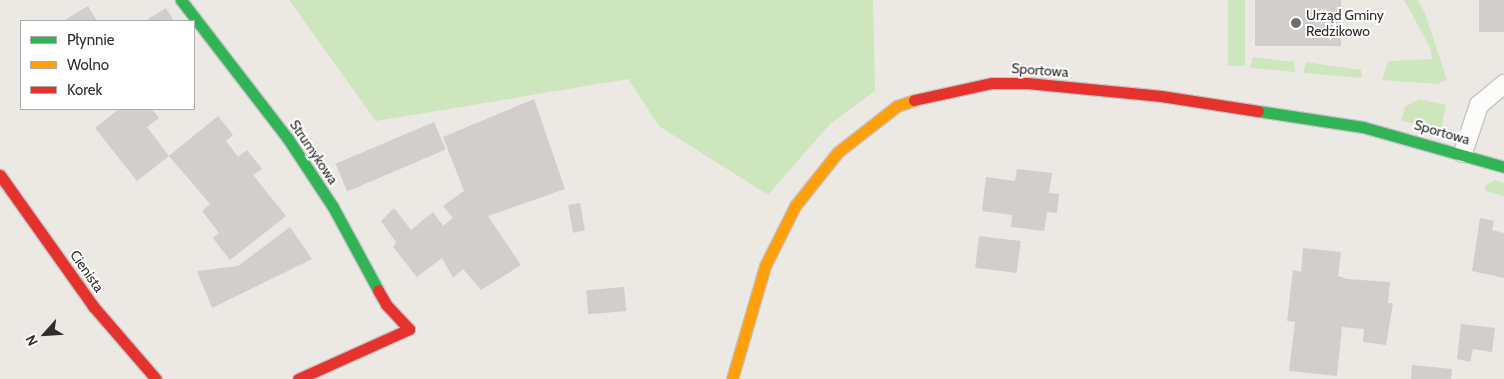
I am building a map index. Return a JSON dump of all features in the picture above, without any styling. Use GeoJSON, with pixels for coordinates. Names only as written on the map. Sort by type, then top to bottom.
{"type":"FeatureCollection","features":[{"type":"Feature","properties":{"kind":"street","name":"Strumykowa"},"geometry":{"type":"LineString","coordinates":[[181,0],[288,139],[333,207],[386,304],[409,329],[298,379]]}},
{"type":"Feature","properties":{"kind":"street","name":"Sportowa"},"geometry":{"type":"LineString","coordinates":[[732,379],[766,266],[795,206],[838,152],[865,129],[898,106],[929,94],[992,83],[1028,83],[1161,96],[1354,126],[1463,154],[1504,167]]}},
{"type":"Feature","properties":{"kind":"street","name":"Cienista"},"geometry":{"type":"LineString","coordinates":[[0,175],[93,306],[156,379]]}},
{"type":"Feature","properties":{"kind":"lane"},"geometry":{"type":"LineString","coordinates":[[1463,154],[1479,105],[1504,84]]}},
{"type":"Feature","properties":{"kind":"green space"},"geometry":{"type":"Polygon","coordinates":[[[289,0],[873,0],[875,91],[830,124],[768,195],[659,126],[628,79],[376,121],[289,0]]]}},
{"type":"Feature","properties":{"kind":"green space"},"geometry":{"type":"Polygon","coordinates":[[[1228,0],[1245,0],[1245,66],[1228,66],[1228,0]]]}},
{"type":"Feature","properties":{"kind":"green space"},"geometry":{"type":"Polygon","coordinates":[[[1404,0],[1418,0],[1425,13],[1447,80],[1437,84],[1382,80],[1388,61],[1432,59],[1430,47],[1404,0]]]}},
{"type":"Feature","properties":{"kind":"green space"},"geometry":{"type":"Polygon","coordinates":[[[1253,57],[1294,62],[1295,72],[1250,68],[1253,57]]]}},
{"type":"Feature","properties":{"kind":"green space"},"geometry":{"type":"Polygon","coordinates":[[[1306,62],[1361,70],[1362,78],[1303,73],[1306,62]]]}},
{"type":"Feature","properties":{"kind":"green space"},"geometry":{"type":"Polygon","coordinates":[[[1419,99],[1446,105],[1441,129],[1401,121],[1405,107],[1419,99]]]}},
{"type":"Feature","properties":{"kind":"green space"},"geometry":{"type":"Polygon","coordinates":[[[1495,180],[1504,183],[1504,196],[1485,191],[1486,185],[1495,180]]]}},
{"type":"Feature","properties":{"kind":"building","name":"Urząd Gminy Redzikowo"},"geometry":{"type":"Polygon","coordinates":[[[1255,0],[1341,0],[1341,46],[1255,46],[1255,0]]]}},
{"type":"Feature","properties":{"kind":"building"},"geometry":{"type":"Polygon","coordinates":[[[1479,0],[1504,0],[1504,32],[1479,32],[1479,0]]]}},
{"type":"Feature","properties":{"kind":"building"},"geometry":{"type":"Polygon","coordinates":[[[88,6],[96,20],[65,20],[88,6]]]}},
{"type":"Feature","properties":{"kind":"building"},"geometry":{"type":"Polygon","coordinates":[[[166,8],[173,20],[147,20],[166,8]]]}},
{"type":"Feature","properties":{"kind":"building"},"geometry":{"type":"Polygon","coordinates":[[[534,99],[565,189],[488,216],[521,265],[481,290],[463,269],[453,278],[442,258],[417,277],[393,247],[396,242],[381,221],[394,208],[411,230],[433,212],[443,226],[453,218],[443,206],[464,191],[443,137],[534,99]]]}},
{"type":"Feature","properties":{"kind":"building"},"geometry":{"type":"Polygon","coordinates":[[[118,110],[153,110],[159,118],[147,127],[169,156],[137,181],[95,128],[118,110]]]}},
{"type":"Feature","properties":{"kind":"building"},"geometry":{"type":"Polygon","coordinates":[[[218,116],[233,135],[226,141],[238,157],[247,150],[262,169],[253,175],[286,216],[230,260],[213,238],[219,233],[202,211],[210,204],[169,156],[218,116]]]}},
{"type":"Feature","properties":{"kind":"building"},"geometry":{"type":"Polygon","coordinates":[[[434,122],[446,150],[347,191],[336,164],[434,122]]]}},
{"type":"Feature","properties":{"kind":"building"},"geometry":{"type":"Polygon","coordinates":[[[1017,169],[1052,173],[1049,193],[1059,194],[1057,213],[1047,212],[1044,231],[1011,227],[1012,215],[982,211],[986,177],[1015,181],[1017,169]]]}},
{"type":"Feature","properties":{"kind":"building"},"geometry":{"type":"Polygon","coordinates":[[[580,203],[585,231],[573,233],[568,205],[580,203]]]}},
{"type":"Feature","properties":{"kind":"building"},"geometry":{"type":"Polygon","coordinates":[[[1480,218],[1494,221],[1492,230],[1504,233],[1504,278],[1472,271],[1480,218]]]}},
{"type":"Feature","properties":{"kind":"building"},"geometry":{"type":"Polygon","coordinates":[[[290,227],[312,259],[212,308],[197,271],[238,266],[290,227]]]}},
{"type":"Feature","properties":{"kind":"building"},"geometry":{"type":"Polygon","coordinates":[[[979,236],[1021,241],[1017,273],[975,268],[979,236]]]}},
{"type":"Feature","properties":{"kind":"building"},"geometry":{"type":"Polygon","coordinates":[[[1303,248],[1341,252],[1338,276],[1347,279],[1390,282],[1388,303],[1393,303],[1386,345],[1363,342],[1364,329],[1342,327],[1337,376],[1289,371],[1295,322],[1287,321],[1293,270],[1301,272],[1303,248]]]}},
{"type":"Feature","properties":{"kind":"building"},"geometry":{"type":"Polygon","coordinates":[[[624,287],[626,311],[588,314],[586,290],[624,287]]]}},
{"type":"Feature","properties":{"kind":"building"},"geometry":{"type":"Polygon","coordinates":[[[1461,324],[1495,328],[1492,352],[1473,349],[1470,362],[1457,359],[1461,324]]]}},
{"type":"Feature","properties":{"kind":"building"},"geometry":{"type":"Polygon","coordinates":[[[1412,365],[1452,369],[1451,379],[1411,379],[1412,365]]]}},
{"type":"Feature","properties":{"kind":"traffic: fast"},"geometry":{"type":"LineString","coordinates":[[181,0],[288,139],[333,207],[378,290]]}},
{"type":"Feature","properties":{"kind":"traffic: fast"},"geometry":{"type":"LineString","coordinates":[[1258,111],[1363,127],[1504,167]]}},
{"type":"Feature","properties":{"kind":"traffic: slow"},"geometry":{"type":"LineString","coordinates":[[732,379],[765,266],[795,206],[838,152],[897,106],[914,100]]}},
{"type":"Feature","properties":{"kind":"traffic: jam"},"geometry":{"type":"LineString","coordinates":[[914,100],[992,83],[1027,83],[1161,96],[1258,111]]}},
{"type":"Feature","properties":{"kind":"traffic: jam"},"geometry":{"type":"LineString","coordinates":[[0,175],[93,306],[156,379]]}},
{"type":"Feature","properties":{"kind":"traffic: jam"},"geometry":{"type":"LineString","coordinates":[[298,379],[409,329],[386,304],[378,290]]}},
{"type":"Feature","properties":{"kind":"place","name":"Urząd Gminy Redzikowo"},"geometry":{"type":"Point","coordinates":[1296,23]}}]}
